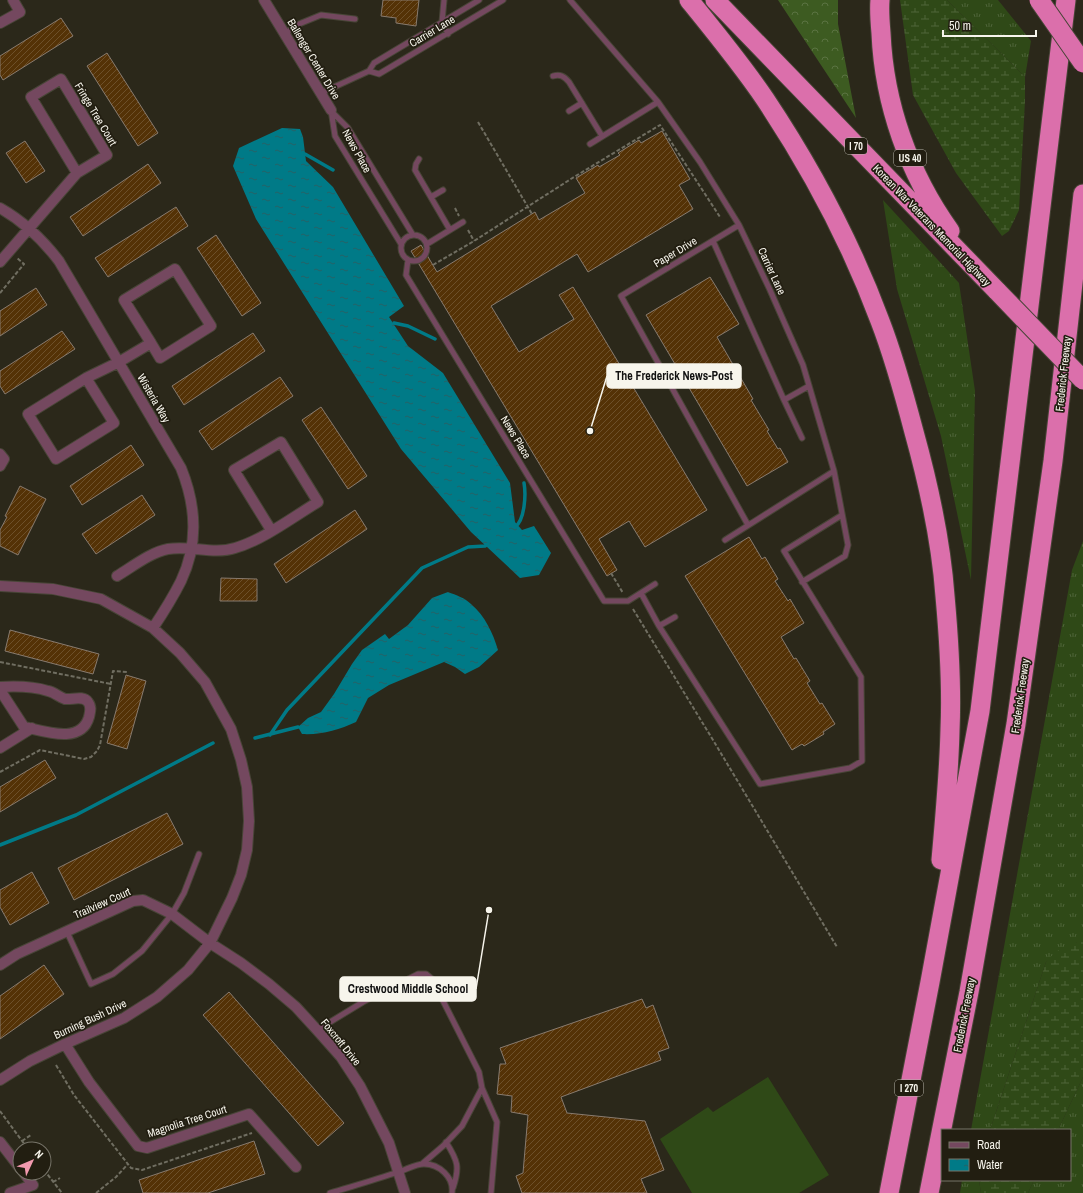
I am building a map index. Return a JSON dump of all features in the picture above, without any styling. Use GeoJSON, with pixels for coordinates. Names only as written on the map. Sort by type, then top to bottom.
{"type":"FeatureCollection","features":[{"type":"Feature","properties":{"kind":"highway"},"geometry":{"type":"LineString","coordinates":[[689,0],[724,43],[764,98],[800,154],[828,206],[856,262],[880,320],[900,379],[923,465],[936,526],[945,594],[949,663],[950,729],[947,802],[930,982]]}},
{"type":"Feature","properties":{"kind":"highway","name":"Korean War Veterans Memorial Highway"},"geometry":{"type":"LineString","coordinates":[[715,0],[1083,380]]}},
{"type":"Feature","properties":{"kind":"highway","name":"US 40"},"geometry":{"type":"LineString","coordinates":[[880,0],[882,48],[886,83],[895,120],[907,153],[923,186],[944,223],[962,248],[998,292]]}},
{"type":"Feature","properties":{"kind":"highway"},"geometry":{"type":"LineString","coordinates":[[1039,0],[1083,63]]}},
{"type":"Feature","properties":{"kind":"highway"},"geometry":{"type":"LineString","coordinates":[[1057,82],[1062,0]]}},
{"type":"Feature","properties":{"kind":"highway"},"geometry":{"type":"LineString","coordinates":[[930,982],[980,711],[1066,0]]}},
{"type":"Feature","properties":{"kind":"highway","name":"Frederick Freeway"},"geometry":{"type":"LineString","coordinates":[[942,1129],[969,992],[1016,724],[1053,462],[1083,194]]}},
{"type":"Feature","properties":{"kind":"highway","name":"I 270"},"geometry":{"type":"LineString","coordinates":[[889,1193],[930,982]]}},
{"type":"Feature","properties":{"kind":"highway","name":"Frederick Freeway"},"geometry":{"type":"LineString","coordinates":[[929,1193],[941,1133]]}},
{"type":"Feature","properties":{"kind":"street"},"geometry":{"type":"LineString","coordinates":[[0,22],[20,12],[13,0]]}},
{"type":"Feature","properties":{"kind":"street","name":"Ballenger Center Drive"},"geometry":{"type":"LineString","coordinates":[[264,0],[331,110]]}},
{"type":"Feature","properties":{"kind":"street","name":"Fringe Tree Court"},"geometry":{"type":"LineString","coordinates":[[0,262],[77,173],[107,156],[61,79],[31,97],[77,173]]}},
{"type":"Feature","properties":{"kind":"street","name":"Wisteria Way"},"geometry":{"type":"LineString","coordinates":[[0,208],[11,214],[48,247],[59,261],[181,468],[188,484],[193,510],[194,533],[192,548],[182,579],[153,628]]}},
{"type":"Feature","properties":{"kind":"street"},"geometry":{"type":"LineString","coordinates":[[175,268],[211,326],[160,358],[151,343],[124,300],[175,268]]}},
{"type":"Feature","properties":{"kind":"street"},"geometry":{"type":"LineString","coordinates":[[86,378],[114,423],[56,459],[28,414],[86,378],[119,362],[151,343]]}},
{"type":"Feature","properties":{"kind":"street"},"geometry":{"type":"LineString","coordinates":[[117,576],[156,553],[169,549],[192,548],[217,551],[234,548],[251,541],[271,530],[318,502],[281,442],[234,470],[271,530]]}},
{"type":"Feature","properties":{"kind":"street"},"geometry":{"type":"LineString","coordinates":[[0,454],[4,459],[0,466]]}},
{"type":"Feature","properties":{"kind":"street","name":"Burning Bush Drive"},"geometry":{"type":"LineString","coordinates":[[0,586],[54,589],[101,599],[153,628],[180,653],[205,682],[231,729],[241,760],[247,787],[249,821],[247,850],[241,875],[232,898],[210,942],[188,970],[157,997],[124,1018],[30,1061],[0,1080]]}},
{"type":"Feature","properties":{"kind":"street"},"geometry":{"type":"LineString","coordinates":[[18,685],[49,691],[65,699],[84,699],[88,702],[91,710],[88,720],[78,731],[71,734],[62,734],[32,728],[24,727],[0,688],[18,685]]}},
{"type":"Feature","properties":{"kind":"street"},"geometry":{"type":"LineString","coordinates":[[0,748],[32,728]]}},
{"type":"Feature","properties":{"kind":"street","name":"Trailview Court"},"geometry":{"type":"LineString","coordinates":[[0,964],[17,954],[133,901],[143,900],[172,914],[210,942]]}},
{"type":"Feature","properties":{"kind":"street","name":"Foxcroft Drive"},"geometry":{"type":"LineString","coordinates":[[210,942],[269,984],[296,1007],[341,1057],[360,1086],[389,1143],[405,1193]]}},
{"type":"Feature","properties":{"kind":"street","name":"Magnolia Tree Court"},"geometry":{"type":"LineString","coordinates":[[65,1044],[89,1082],[138,1146],[147,1148],[249,1114],[296,1168]]}},
{"type":"Feature","properties":{"kind":"street"},"geometry":{"type":"LineString","coordinates":[[0,1142],[12,1158]]}},
{"type":"Feature","properties":{"kind":"street"},"geometry":{"type":"LineString","coordinates":[[10,1193],[33,1185],[30,1181]]}},
{"type":"Feature","properties":{"kind":"lane"},"geometry":{"type":"LineString","coordinates":[[444,0],[442,22],[448,34]]}},
{"type":"Feature","properties":{"kind":"lane","name":"Carrier Lane"},"geometry":{"type":"LineString","coordinates":[[321,94],[369,71],[374,63],[479,0]]}},
{"type":"Feature","properties":{"kind":"lane","name":"Carrier Lane"},"geometry":{"type":"LineString","coordinates":[[369,71],[379,74],[503,0]]}},
{"type":"Feature","properties":{"kind":"lane","name":"Carrier Lane"},"geometry":{"type":"LineString","coordinates":[[570,0],[658,102],[700,162],[739,225],[803,364],[834,472],[848,545],[845,556],[802,582]]}},
{"type":"Feature","properties":{"kind":"lane"},"geometry":{"type":"LineString","coordinates":[[284,34],[299,24],[320,15],[356,19]]}},
{"type":"Feature","properties":{"kind":"lane"},"geometry":{"type":"LineString","coordinates":[[553,76],[564,76],[569,82],[602,136]]}},
{"type":"Feature","properties":{"kind":"lane"},"geometry":{"type":"LineString","coordinates":[[590,144],[658,102]]}},
{"type":"Feature","properties":{"kind":"lane"},"geometry":{"type":"LineString","coordinates":[[569,111],[582,103]]}},
{"type":"Feature","properties":{"kind":"lane","name":"News Place"},"geometry":{"type":"LineString","coordinates":[[331,110],[348,128],[413,235]]}},
{"type":"Feature","properties":{"kind":"lane","name":"News Place"},"geometry":{"type":"LineString","coordinates":[[331,110],[335,136],[401,244]]}},
{"type":"Feature","properties":{"kind":"lane"},"geometry":{"type":"LineString","coordinates":[[419,159],[415,170],[450,230]]}},
{"type":"Feature","properties":{"kind":"lane"},"geometry":{"type":"LineString","coordinates":[[431,197],[443,190]]}},
{"type":"Feature","properties":{"kind":"lane"},"geometry":{"type":"LineString","coordinates":[[427,244],[463,222]]}},
{"type":"Feature","properties":{"kind":"lane","name":"Paper Drive"},"geometry":{"type":"LineString","coordinates":[[739,225],[621,296],[748,525]]}},
{"type":"Feature","properties":{"kind":"lane"},"geometry":{"type":"LineString","coordinates":[[413,235],[419,235],[424,239],[427,244],[428,251],[420,260],[414,262],[403,256],[401,251],[401,244],[404,240],[408,236],[413,235]]}},
{"type":"Feature","properties":{"kind":"lane"},"geometry":{"type":"LineString","coordinates":[[713,241],[802,438]]}},
{"type":"Feature","properties":{"kind":"lane","name":"News Place"},"geometry":{"type":"LineString","coordinates":[[408,260],[406,275],[604,601],[628,601]]}},
{"type":"Feature","properties":{"kind":"lane"},"geometry":{"type":"LineString","coordinates":[[784,400],[809,386]]}},
{"type":"Feature","properties":{"kind":"lane"},"geometry":{"type":"LineString","coordinates":[[725,540],[834,472]]}},
{"type":"Feature","properties":{"kind":"lane"},"geometry":{"type":"LineString","coordinates":[[641,593],[659,626],[760,784],[850,768],[862,761],[862,677],[784,551],[842,515]]}},
{"type":"Feature","properties":{"kind":"lane"},"geometry":{"type":"LineString","coordinates":[[628,601],[655,584]]}},
{"type":"Feature","properties":{"kind":"lane"},"geometry":{"type":"LineString","coordinates":[[659,626],[675,617]]}},
{"type":"Feature","properties":{"kind":"lane"},"geometry":{"type":"LineString","coordinates":[[67,932],[92,984],[113,974],[142,951],[172,914],[184,892],[199,854]]}},
{"type":"Feature","properties":{"kind":"lane"},"geometry":{"type":"LineString","coordinates":[[317,1030],[362,1002],[418,974],[426,974],[432,979],[479,1072],[482,1088],[497,1122],[491,1193]]}},
{"type":"Feature","properties":{"kind":"lane"},"geometry":{"type":"LineString","coordinates":[[330,1193],[341,1191],[422,1164],[462,1126],[482,1088]]}},
{"type":"Feature","properties":{"kind":"lane"},"geometry":{"type":"LineString","coordinates":[[446,1142],[454,1154],[457,1164],[457,1174],[452,1190]]}},
{"type":"Feature","properties":{"kind":"lane"},"geometry":{"type":"LineString","coordinates":[[422,1164],[432,1165],[442,1170],[449,1179],[452,1190]]}},
{"type":"Feature","properties":{"kind":"path"},"geometry":{"type":"LineString","coordinates":[[478,122],[532,214]]}},
{"type":"Feature","properties":{"kind":"path"},"geometry":{"type":"LineString","coordinates":[[433,265],[528,208],[574,177],[660,125],[720,217]]}},
{"type":"Feature","properties":{"kind":"path"},"geometry":{"type":"LineString","coordinates":[[0,293],[24,264],[16,257],[20,252]]}},
{"type":"Feature","properties":{"kind":"path"},"geometry":{"type":"LineString","coordinates":[[611,573],[718,746],[837,947]]}},
{"type":"Feature","properties":{"kind":"path"},"geometry":{"type":"LineString","coordinates":[[0,662],[111,684]]}},
{"type":"Feature","properties":{"kind":"path"},"geometry":{"type":"LineString","coordinates":[[0,1111],[22,1141],[31,1135]]}},
{"type":"Feature","properties":{"kind":"path"},"geometry":{"type":"LineString","coordinates":[[96,1193],[116,1177],[128,1164]]}},
{"type":"Feature","properties":{"kind":"path"},"geometry":{"type":"LineString","coordinates":[[54,1182],[60,1178]]}},
{"type":"Feature","properties":{"kind":"path"},"geometry":{"type":"LineString","coordinates":[[52,1180],[62,1193]]}},
{"type":"Feature","properties":{"kind":"green space"},"geometry":{"type":"Polygon","coordinates":[[[778,0],[838,0],[838,24],[856,118],[778,0]]]}},
{"type":"Feature","properties":{"kind":"green space"},"geometry":{"type":"Polygon","coordinates":[[[900,0],[947,0],[1025,77],[1019,210],[1009,231],[1002,236],[956,173],[913,95],[900,0]]]}},
{"type":"Feature","properties":{"kind":"green space"},"geometry":{"type":"Polygon","coordinates":[[[947,0],[998,0],[1031,41],[1025,77],[947,0]]]}},
{"type":"Feature","properties":{"kind":"green space"},"geometry":{"type":"Polygon","coordinates":[[[883,200],[959,283],[975,391],[971,580],[941,436],[897,289],[883,200]]]}},
{"type":"Feature","properties":{"kind":"green space"},"geometry":{"type":"Polygon","coordinates":[[[1083,541],[1083,942],[1077,942],[1046,962],[990,1129],[971,1129],[1072,570],[1083,541]]]}},
{"type":"Feature","properties":{"kind":"green space"},"geometry":{"type":"Polygon","coordinates":[[[1077,942],[1083,942],[1083,1077],[1058,1129],[990,1129],[1046,962],[1060,949],[1077,942]]]}},
{"type":"Feature","properties":{"kind":"green space"},"geometry":{"type":"Polygon","coordinates":[[[768,1077],[829,1175],[799,1193],[692,1193],[660,1139],[708,1107],[713,1112],[768,1077]]]}},
{"type":"Feature","properties":{"kind":"green space"},"geometry":{"type":"Polygon","coordinates":[[[1083,1077],[1083,1193],[1028,1193],[1034,1181],[1071,1181],[1071,1129],[1058,1129],[1083,1077]]]}},
{"type":"Feature","properties":{"kind":"green space"},"geometry":{"type":"Polygon","coordinates":[[[962,1181],[979,1181],[981,1193],[960,1193],[962,1181]]]}},
{"type":"Feature","properties":{"kind":"green space"},"geometry":{"type":"Polygon","coordinates":[[[979,1181],[1034,1181],[1028,1193],[981,1193],[979,1181]]]}},
{"type":"Feature","properties":{"kind":"water"},"geometry":{"type":"Polygon","coordinates":[[[282,128],[300,129],[303,137],[306,161],[333,187],[404,306],[389,317],[408,346],[443,373],[510,483],[515,522],[522,530],[534,526],[551,553],[539,575],[520,578],[471,532],[401,449],[256,219],[233,166],[239,148],[282,128]]]}},
{"type":"Feature","properties":{"kind":"water"},"geometry":{"type":"Polygon","coordinates":[[[448,592],[466,600],[476,609],[491,631],[498,650],[479,667],[465,674],[444,662],[389,685],[368,698],[356,722],[330,731],[316,734],[302,734],[298,727],[308,718],[321,712],[362,650],[385,634],[389,639],[408,625],[432,598],[448,592]]]}},
{"type":"Feature","properties":{"kind":"building"},"geometry":{"type":"Polygon","coordinates":[[[383,0],[419,0],[416,26],[396,23],[396,18],[381,16],[383,0]]]}},
{"type":"Feature","properties":{"kind":"building"},"geometry":{"type":"Polygon","coordinates":[[[61,18],[73,36],[3,80],[0,75],[0,56],[61,18]]]}},
{"type":"Feature","properties":{"kind":"building"},"geometry":{"type":"Polygon","coordinates":[[[107,53],[158,133],[138,146],[87,66],[107,53]]]}},
{"type":"Feature","properties":{"kind":"building"},"geometry":{"type":"Polygon","coordinates":[[[662,131],[690,179],[679,185],[693,209],[588,272],[577,254],[491,306],[519,352],[574,319],[559,295],[573,287],[707,510],[645,547],[629,521],[599,539],[617,570],[607,576],[411,251],[421,245],[437,272],[535,212],[539,220],[585,193],[576,178],[598,165],[599,167],[620,155],[618,153],[639,140],[641,143],[662,131]]]}},
{"type":"Feature","properties":{"kind":"building"},"geometry":{"type":"Polygon","coordinates":[[[25,141],[45,171],[26,183],[6,153],[25,141]]]}},
{"type":"Feature","properties":{"kind":"building"},"geometry":{"type":"Polygon","coordinates":[[[148,164],[161,183],[83,236],[70,217],[148,164]]]}},
{"type":"Feature","properties":{"kind":"building"},"geometry":{"type":"Polygon","coordinates":[[[176,207],[188,226],[108,277],[95,258],[176,207]]]}},
{"type":"Feature","properties":{"kind":"building"},"geometry":{"type":"Polygon","coordinates":[[[216,235],[261,303],[242,316],[197,248],[216,235]]]}},
{"type":"Feature","properties":{"kind":"building"},"geometry":{"type":"Polygon","coordinates":[[[710,277],[739,324],[717,337],[753,399],[751,400],[769,430],[767,431],[778,449],[780,448],[788,462],[747,486],[646,315],[710,277]]]}},
{"type":"Feature","properties":{"kind":"building"},"geometry":{"type":"Polygon","coordinates":[[[36,288],[47,305],[0,336],[0,311],[36,288]]]}},
{"type":"Feature","properties":{"kind":"building"},"geometry":{"type":"Polygon","coordinates":[[[62,331],[75,349],[5,394],[0,386],[0,371],[62,331]]]}},
{"type":"Feature","properties":{"kind":"building"},"geometry":{"type":"Polygon","coordinates":[[[253,333],[265,351],[184,405],[172,386],[253,333]]]}},
{"type":"Feature","properties":{"kind":"building"},"geometry":{"type":"Polygon","coordinates":[[[280,377],[293,396],[212,450],[199,431],[280,377]]]}},
{"type":"Feature","properties":{"kind":"building"},"geometry":{"type":"Polygon","coordinates":[[[321,407],[367,476],[348,489],[302,420],[321,407]]]}},
{"type":"Feature","properties":{"kind":"building"},"geometry":{"type":"Polygon","coordinates":[[[131,445],[144,465],[82,505],[70,486],[131,445]]]}},
{"type":"Feature","properties":{"kind":"building"},"geometry":{"type":"Polygon","coordinates":[[[20,486],[46,499],[18,555],[0,546],[0,530],[7,517],[5,516],[20,486]]]}},
{"type":"Feature","properties":{"kind":"building"},"geometry":{"type":"Polygon","coordinates":[[[142,495],[155,515],[96,554],[82,534],[142,495]]]}},
{"type":"Feature","properties":{"kind":"building"},"geometry":{"type":"Polygon","coordinates":[[[355,510],[367,529],[286,583],[274,564],[355,510]]]}},
{"type":"Feature","properties":{"kind":"building"},"geometry":{"type":"Polygon","coordinates":[[[749,537],[762,559],[765,557],[778,579],[775,581],[788,601],[790,599],[804,623],[781,637],[794,659],[796,658],[810,681],[807,683],[820,704],[822,703],[835,724],[823,732],[824,734],[804,746],[802,744],[792,750],[685,576],[749,537]]]}},
{"type":"Feature","properties":{"kind":"building"},"geometry":{"type":"Polygon","coordinates":[[[221,578],[257,579],[257,601],[220,601],[221,578]]]}},
{"type":"Feature","properties":{"kind":"building"},"geometry":{"type":"Polygon","coordinates":[[[10,630],[99,654],[93,674],[5,651],[10,630]]]}},
{"type":"Feature","properties":{"kind":"building"},"geometry":{"type":"Polygon","coordinates":[[[126,675],[146,681],[127,749],[107,743],[126,675]]]}},
{"type":"Feature","properties":{"kind":"building"},"geometry":{"type":"Polygon","coordinates":[[[45,760],[56,778],[0,812],[0,787],[45,760]]]}},
{"type":"Feature","properties":{"kind":"building"},"geometry":{"type":"Polygon","coordinates":[[[167,813],[183,844],[74,900],[58,868],[167,813]]]}},
{"type":"Feature","properties":{"kind":"building"},"geometry":{"type":"Polygon","coordinates":[[[32,872],[49,903],[10,925],[0,907],[0,890],[32,872]]]}},
{"type":"Feature","properties":{"kind":"building"},"geometry":{"type":"Polygon","coordinates":[[[44,965],[64,994],[0,1039],[0,996],[44,965]]]}},
{"type":"Feature","properties":{"kind":"building"},"geometry":{"type":"Polygon","coordinates":[[[229,992],[344,1123],[318,1146],[203,1015],[229,992]]]}},
{"type":"Feature","properties":{"kind":"building"},"geometry":{"type":"Polygon","coordinates":[[[642,999],[646,1008],[653,1005],[669,1048],[658,1052],[661,1060],[561,1097],[567,1113],[645,1121],[664,1170],[641,1179],[647,1193],[522,1193],[516,1176],[523,1173],[528,1115],[511,1112],[512,1096],[497,1094],[500,1064],[506,1064],[500,1048],[642,999]]]}},
{"type":"Feature","properties":{"kind":"building"},"geometry":{"type":"Polygon","coordinates":[[[254,1141],[265,1174],[208,1193],[143,1193],[139,1180],[254,1141]]]}},
{"type":"Feature","properties":{"kind":"waterway"},"geometry":{"type":"LineString","coordinates":[[305,154],[333,170]]}},
{"type":"Feature","properties":{"kind":"waterway"},"geometry":{"type":"LineString","coordinates":[[394,323],[408,326],[435,339]]}},
{"type":"Feature","properties":{"kind":"waterway"},"geometry":{"type":"LineString","coordinates":[[515,527],[521,519],[523,513],[525,500],[524,483]]}},
{"type":"Feature","properties":{"kind":"waterway"},"geometry":{"type":"LineString","coordinates":[[270,735],[287,710],[422,568],[468,547],[485,546],[488,544]]}},
{"type":"Feature","properties":{"kind":"waterway"},"geometry":{"type":"LineString","coordinates":[[255,738],[298,727]]}},
{"type":"Feature","properties":{"kind":"waterway"},"geometry":{"type":"LineString","coordinates":[[0,845],[76,815],[213,743]]}},
{"type":"Feature","properties":{"kind":"place","name":"The Frederick News-Post"},"geometry":{"type":"Point","coordinates":[590,431]}},
{"type":"Feature","properties":{"kind":"place","name":"Crestwood Middle School"},"geometry":{"type":"Point","coordinates":[489,910]}}]}
